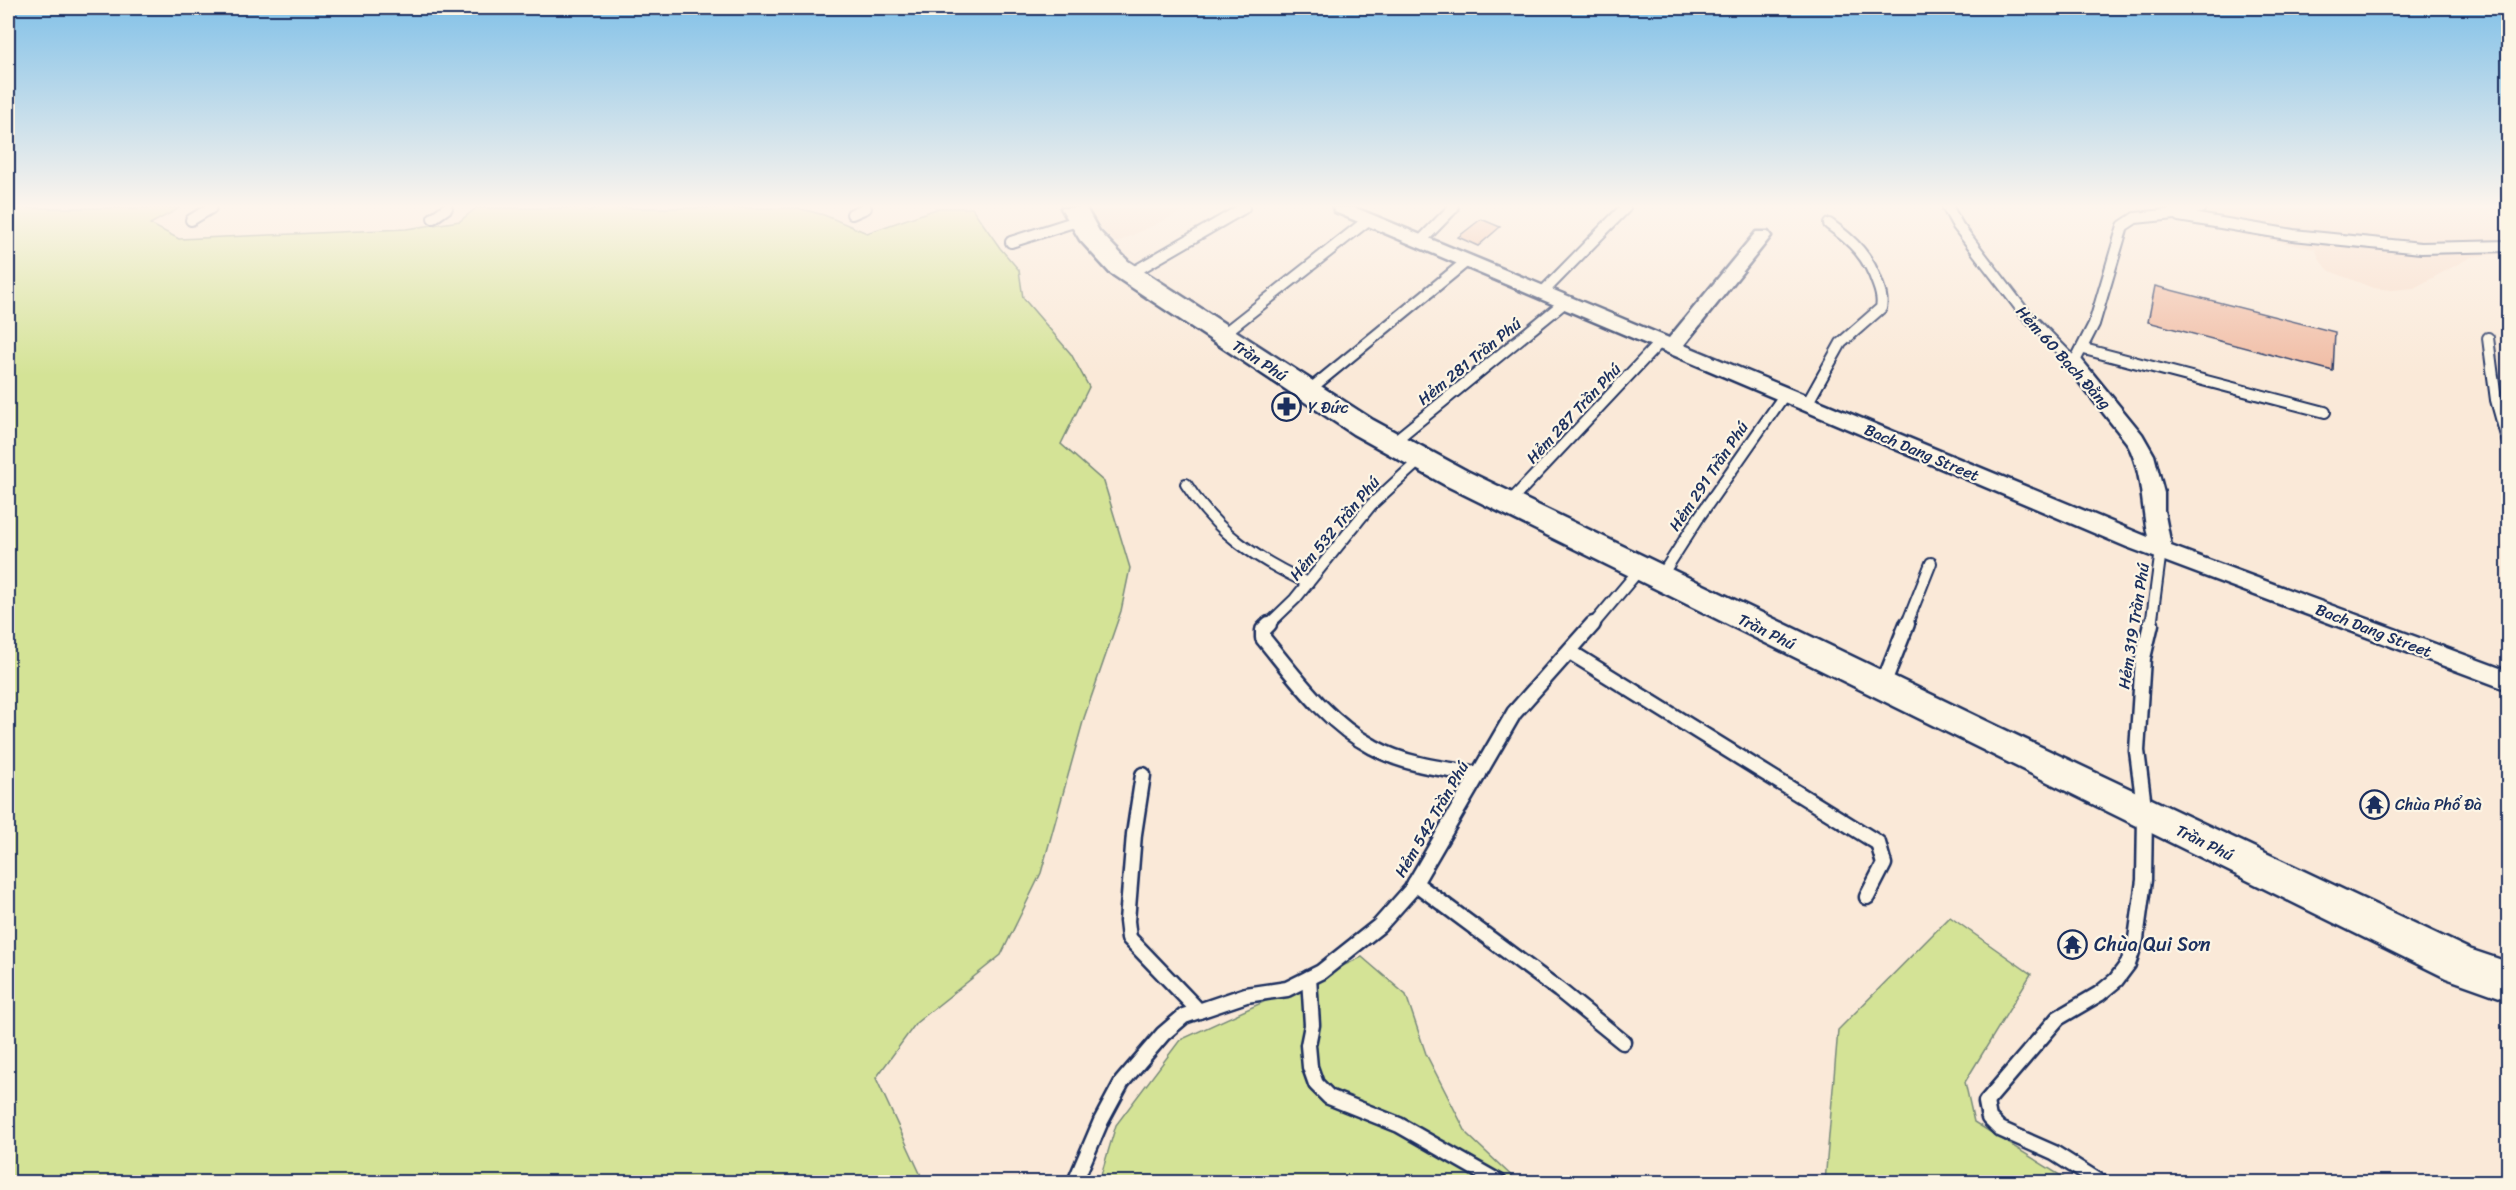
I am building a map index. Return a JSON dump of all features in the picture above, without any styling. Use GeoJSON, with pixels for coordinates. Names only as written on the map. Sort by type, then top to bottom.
{"type":"FeatureCollection","features":[{"type":"Feature","properties":{"kind":"main road","name":"Trần Phú"},"geometry":{"type":"LineString","coordinates":[[1116,264],[1308,391],[1407,451],[1508,504],[2460,965],[2508,981]]}},
{"type":"Feature","properties":{"kind":"street","name":"Bach Dang Street"},"geometry":{"type":"LineString","coordinates":[[1473,264],[2161,550],[2508,681]]}},
{"type":"Feature","properties":{"kind":"street"},"geometry":{"type":"LineString","coordinates":[[1666,345],[1738,264]]}},
{"type":"Feature","properties":{"kind":"street","name":"Hẻm 60 Bạch Đằng"},"geometry":{"type":"LineString","coordinates":[[2079,356],[2144,455],[2153,493],[2153,510],[2161,550]]}},
{"type":"Feature","properties":{"kind":"lane"},"geometry":{"type":"LineString","coordinates":[[1130,274],[1148,264]]}},
{"type":"Feature","properties":{"kind":"lane"},"geometry":{"type":"LineString","coordinates":[[1222,335],[1313,264]]}},
{"type":"Feature","properties":{"kind":"lane"},"geometry":{"type":"LineString","coordinates":[[1308,391],[1464,264]]}},
{"type":"Feature","properties":{"kind":"lane"},"geometry":{"type":"LineString","coordinates":[[1542,293],[1573,264]]}},
{"type":"Feature","properties":{"kind":"lane"},"geometry":{"type":"LineString","coordinates":[[1807,404],[1841,343],[1881,308],[1883,301],[1870,264]]}},
{"type":"Feature","properties":{"kind":"lane","name":"Hẻm 60 Bạch Đằng"},"geometry":{"type":"LineString","coordinates":[[1986,264],[2029,321],[2047,340],[2079,356]]}},
{"type":"Feature","properties":{"kind":"lane"},"geometry":{"type":"LineString","coordinates":[[2111,264],[2079,356],[2325,412]]}},
{"type":"Feature","properties":{"kind":"lane","name":"Hẻm 281 Trần Phú"},"geometry":{"type":"LineString","coordinates":[[1407,451],[1565,302]]}},
{"type":"Feature","properties":{"kind":"lane"},"geometry":{"type":"LineString","coordinates":[[2487,338],[2496,400],[2508,443]]}},
{"type":"Feature","properties":{"kind":"lane","name":"Hẻm 287 Trần Phú"},"geometry":{"type":"LineString","coordinates":[[1508,504],[1666,345]]}},
{"type":"Feature","properties":{"kind":"lane","name":"Hẻm 291 Trần Phú"},"geometry":{"type":"LineString","coordinates":[[1650,573],[1699,517],[1785,394]]}},
{"type":"Feature","properties":{"kind":"lane","name":"Hẻm 532 Trần Phú"},"geometry":{"type":"LineString","coordinates":[[1407,451],[1371,506],[1296,599],[1263,630],[1263,638],[1329,714],[1360,740],[1395,757],[1434,768],[1479,774]]}},
{"type":"Feature","properties":{"kind":"lane"},"geometry":{"type":"LineString","coordinates":[[1186,484],[1212,522],[1232,541],[1263,562],[1308,583]]}},
{"type":"Feature","properties":{"kind":"lane","name":"Hẻm 319 Trần Phú"},"geometry":{"type":"LineString","coordinates":[[2100,1182],[2054,1153],[2000,1128],[1989,1118],[1986,1102],[2058,1018],[2099,994],[2116,980],[2128,964],[2141,919],[2145,814],[2137,751],[2139,703],[2143,658],[2153,616],[2161,550]]}},
{"type":"Feature","properties":{"kind":"lane"},"geometry":{"type":"LineString","coordinates":[[1882,687],[1931,563]]}},
{"type":"Feature","properties":{"kind":"lane","name":"Hẻm 542 Trần Phú"},"geometry":{"type":"LineString","coordinates":[[1075,1182],[1092,1140],[1122,1082],[1163,1034],[1184,1016],[1246,995],[1287,989],[1322,972],[1379,926],[1415,883],[1515,713],[1570,652],[1650,573]]}},
{"type":"Feature","properties":{"kind":"lane"},"geometry":{"type":"LineString","coordinates":[[1570,652],[1878,843],[1884,864],[1867,897]]}},
{"type":"Feature","properties":{"kind":"lane"},"geometry":{"type":"LineString","coordinates":[[1143,775],[1134,834],[1127,921],[1129,938],[1199,1011]]}},
{"type":"Feature","properties":{"kind":"lane"},"geometry":{"type":"LineString","coordinates":[[1415,883],[1559,990],[1623,1042]]}},
{"type":"Feature","properties":{"kind":"lane"},"geometry":{"type":"LineString","coordinates":[[1310,978],[1312,1025],[1308,1045],[1310,1067],[1316,1084],[1329,1097],[1400,1125],[1499,1182]]}},
{"type":"Feature","properties":{"kind":"shaded area"},"geometry":{"type":"Polygon","coordinates":[[[2323,264],[2459,264],[2414,288],[2392,290],[2373,288],[2330,271],[2323,264]]]}},
{"type":"Feature","properties":{"kind":"green space"},"geometry":{"type":"Polygon","coordinates":[[[8,264],[1013,264],[1019,270],[1023,298],[1071,354],[1089,387],[1061,444],[1104,482],[1130,568],[1121,611],[1084,718],[1041,873],[1001,955],[916,1023],[876,1078],[924,1182],[8,1182],[8,264]]]}},
{"type":"Feature","properties":{"kind":"green space"},"geometry":{"type":"Polygon","coordinates":[[[1950,917],[2031,974],[1965,1082],[1974,1122],[2071,1182],[1825,1182],[1838,1030],[1950,917]]]}},
{"type":"Feature","properties":{"kind":"green space"},"geometry":{"type":"Polygon","coordinates":[[[1362,957],[1406,995],[1426,1054],[1467,1134],[1518,1182],[1099,1182],[1116,1125],[1180,1040],[1362,957]]]}},
{"type":"Feature","properties":{"kind":"building"},"geometry":{"type":"Polygon","coordinates":[[[2155,286],[2335,332],[2333,371],[2148,322],[2155,286]]]}},
{"type":"Feature","properties":{"kind":"place","name":"Y Đức"},"geometry":{"type":"Point","coordinates":[1287,407]}},
{"type":"Feature","properties":{"kind":"place","name":"Chùa Phổ Đà"},"geometry":{"type":"Point","coordinates":[2374,804]}},
{"type":"Feature","properties":{"kind":"place","name":"Chùa Qui Sơn"},"geometry":{"type":"Point","coordinates":[2073,944]}}]}
